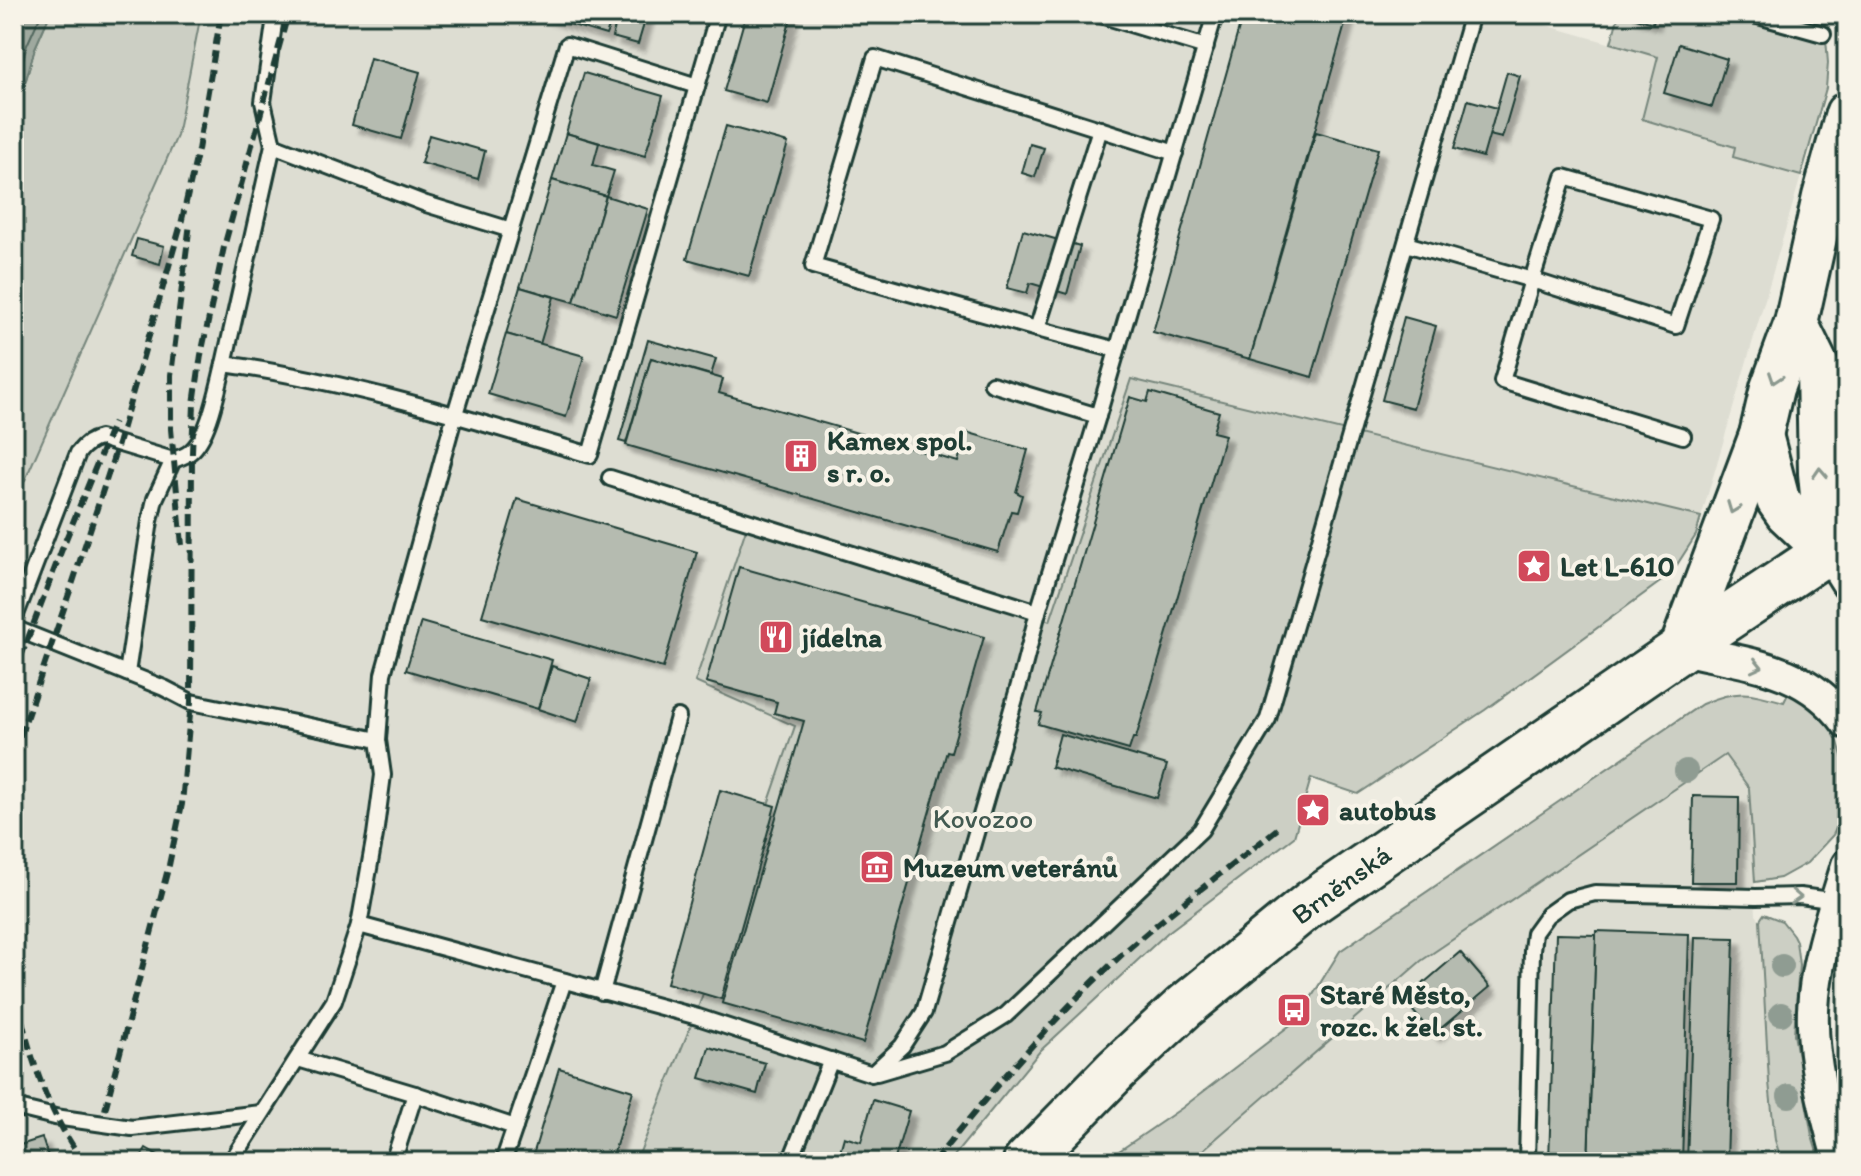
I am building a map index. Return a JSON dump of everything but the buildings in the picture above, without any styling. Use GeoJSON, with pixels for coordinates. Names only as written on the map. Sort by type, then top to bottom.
{"type":"FeatureCollection","features":[{"type":"Feature","properties":{"kind":"main road"},"geometry":{"type":"LineString","coordinates":[[1681,649],[1761,435],[1772,388],[1796,323],[1824,197],[1847,114]]}},
{"type":"Feature","properties":{"kind":"main road"},"geometry":{"type":"LineString","coordinates":[[1796,323],[1818,368],[1847,403]]}},
{"type":"Feature","properties":{"kind":"main road"},"geometry":{"type":"LineString","coordinates":[[1818,368],[1820,473],[1840,557]]}},
{"type":"Feature","properties":{"kind":"main road"},"geometry":{"type":"LineString","coordinates":[[1761,435],[1778,500],[1787,513],[1840,557]]}},
{"type":"Feature","properties":{"kind":"main road","name":"Brněnská"},"geometry":{"type":"LineString","coordinates":[[1026,1162],[1116,1070],[1184,1007],[1311,903],[1681,649],[1840,557]]}},
{"type":"Feature","properties":{"kind":"street"},"geometry":{"type":"LineString","coordinates":[[1681,649],[1769,669],[1804,682],[1824,697],[1847,723]]}},
{"type":"Feature","properties":{"kind":"street"},"geometry":{"type":"LineString","coordinates":[[1839,1162],[1836,1099],[1817,1059],[1813,1010],[1820,963],[1847,865]]}},
{"type":"Feature","properties":{"kind":"lane"},"geometry":{"type":"LineString","coordinates":[[14,620],[82,447],[100,438],[173,460],[192,452],[203,435],[224,364],[273,145],[263,102],[274,24],[271,14]]}},
{"type":"Feature","properties":{"kind":"lane"},"geometry":{"type":"LineString","coordinates":[[224,364],[374,392],[590,455],[718,14]]}},
{"type":"Feature","properties":{"kind":"lane"},"geometry":{"type":"LineString","coordinates":[[1097,14],[1206,47]]}},
{"type":"Feature","properties":{"kind":"lane"},"geometry":{"type":"LineString","coordinates":[[872,1074],[902,1046],[924,1012],[1038,612],[1215,14]]}},
{"type":"Feature","properties":{"kind":"lane"},"geometry":{"type":"LineString","coordinates":[[359,925],[698,1017],[872,1074],[945,1053],[1006,1015],[1201,830],[1268,719],[1472,14]]}},
{"type":"Feature","properties":{"kind":"lane"},"geometry":{"type":"LineString","coordinates":[[1751,14],[1823,34]]}},
{"type":"Feature","properties":{"kind":"lane"},"geometry":{"type":"LineString","coordinates":[[231,1162],[334,1001],[359,925],[383,775],[378,740],[383,674],[455,414],[567,45],[697,86]]}},
{"type":"Feature","properties":{"kind":"lane"},"geometry":{"type":"LineString","coordinates":[[1117,350],[813,266],[875,58],[1175,153]]}},
{"type":"Feature","properties":{"kind":"lane"},"geometry":{"type":"LineString","coordinates":[[1037,329],[1100,129]]}},
{"type":"Feature","properties":{"kind":"lane"},"geometry":{"type":"LineString","coordinates":[[273,145],[426,204],[511,230]]}},
{"type":"Feature","properties":{"kind":"lane"},"geometry":{"type":"LineString","coordinates":[[1406,244],[1532,280],[1676,326],[1711,219],[1564,177],[1532,280],[1502,381],[1683,436]]}},
{"type":"Feature","properties":{"kind":"lane"},"geometry":{"type":"LineString","coordinates":[[992,384],[1098,416]]}},
{"type":"Feature","properties":{"kind":"lane"},"geometry":{"type":"LineString","coordinates":[[127,673],[150,521],[155,499],[173,460]]}},
{"type":"Feature","properties":{"kind":"lane"},"geometry":{"type":"LineString","coordinates":[[610,478],[1038,612]]}},
{"type":"Feature","properties":{"kind":"lane"},"geometry":{"type":"LineString","coordinates":[[14,628],[191,702],[378,740]]}},
{"type":"Feature","properties":{"kind":"lane"},"geometry":{"type":"LineString","coordinates":[[602,992],[678,717]]}},
{"type":"Feature","properties":{"kind":"lane"},"geometry":{"type":"LineString","coordinates":[[1527,1162],[1532,950],[1534,933],[1547,915],[1568,900],[1595,893],[1800,896],[1837,901]]}},
{"type":"Feature","properties":{"kind":"lane"},"geometry":{"type":"LineString","coordinates":[[503,1162],[564,981]]}},
{"type":"Feature","properties":{"kind":"lane"},"geometry":{"type":"LineString","coordinates":[[298,1059],[515,1127]]}},
{"type":"Feature","properties":{"kind":"lane"},"geometry":{"type":"LineString","coordinates":[[790,1162],[831,1060]]}},
{"type":"Feature","properties":{"kind":"lane"},"geometry":{"type":"LineString","coordinates":[[393,1162],[415,1094]]}},
{"type":"Feature","properties":{"kind":"lane"},"geometry":{"type":"LineString","coordinates":[[14,1107],[55,1117],[132,1128],[261,1113]]}},
{"type":"Feature","properties":{"kind":"shaded area"},"geometry":{"type":"Polygon","coordinates":[[[201,14],[1500,14],[1658,57],[1643,119],[1736,147],[1733,157],[1801,176],[1696,535],[1671,574],[1485,710],[1358,794],[1311,778],[1294,837],[1167,933],[1040,1051],[949,1162],[14,1162],[14,505],[177,136],[201,14]]]}},
{"type":"Feature","properties":{"kind":"shaded area"},"geometry":{"type":"Polygon","coordinates":[[[1726,755],[1749,788],[1769,1084],[1775,1140],[1782,1162],[1189,1162],[1421,961],[1726,755]]]}},
{"type":"Feature","properties":{"kind":"green space"},"geometry":{"type":"Polygon","coordinates":[[[50,14],[201,14],[177,136],[14,505],[14,122],[35,48],[50,14]]]}},
{"type":"Feature","properties":{"kind":"green space"},"geometry":{"type":"Polygon","coordinates":[[[1619,14],[1824,14],[1828,63],[1826,88],[1801,176],[1733,157],[1735,147],[1642,119],[1658,57],[1611,43],[1619,14]]]}},
{"type":"Feature","properties":{"kind":"green space"},"geometry":{"type":"Polygon","coordinates":[[[1847,222],[1847,336],[1838,279],[1847,222]]]}},
{"type":"Feature","properties":{"kind":"green space","name":"Kovozoo"},"geometry":{"type":"Polygon","coordinates":[[[1131,379],[1701,517],[1696,535],[1671,574],[1485,710],[1358,794],[1311,778],[1294,837],[1167,933],[1040,1051],[949,1162],[636,1162],[699,1005],[795,726],[695,682],[746,529],[1050,621],[1131,379]]]}},
{"type":"Feature","properties":{"kind":"green space"},"geometry":{"type":"Polygon","coordinates":[[[1789,692],[1812,706],[1828,724],[1838,742],[1847,773],[1845,809],[1833,835],[1807,863],[1780,878],[1755,882],[1749,788],[1725,755],[1421,961],[1189,1162],[1103,1162],[1182,1108],[1298,1019],[1340,951],[1702,704],[1734,694],[1784,702],[1789,692]]]}},
{"type":"Feature","properties":{"kind":"green space"},"geometry":{"type":"Polygon","coordinates":[[[1764,914],[1782,921],[1796,941],[1799,965],[1794,1034],[1812,1136],[1820,1162],[1782,1162],[1775,1140],[1760,920],[1764,914]]]}},
{"type":"Feature","properties":{"kind":"water"},"geometry":{"type":"Polygon","coordinates":[[[14,14],[50,14],[35,48],[14,122],[14,14]]]}},
{"type":"Feature","properties":{"kind":"railway"},"geometry":{"type":"LineString","coordinates":[[14,754],[118,444],[181,224],[198,150],[221,14]]}},
{"type":"Feature","properties":{"kind":"railway"},"geometry":{"type":"LineString","coordinates":[[105,1110],[182,804],[191,702],[194,404],[201,355],[224,247],[288,14]]}},
{"type":"Feature","properties":{"kind":"railway"},"geometry":{"type":"LineString","coordinates":[[182,545],[171,429],[171,375],[190,223]]}},
{"type":"Feature","properties":{"kind":"railway"},"geometry":{"type":"LineString","coordinates":[[14,675],[114,422]]}},
{"type":"Feature","properties":{"kind":"railway"},"geometry":{"type":"LineString","coordinates":[[14,777],[22,742]]}},
{"type":"Feature","properties":{"kind":"railway"},"geometry":{"type":"LineString","coordinates":[[934,1162],[1027,1051],[1102,973],[1165,917],[1281,826]]}},
{"type":"Feature","properties":{"kind":"railway"},"geometry":{"type":"LineString","coordinates":[[14,985],[39,1078],[58,1121],[84,1162]]}},
{"type":"Feature","properties":{"kind":"place","name":"Kamex spol. s r. o."},"geometry":{"type":"Point","coordinates":[801,456]}},
{"type":"Feature","properties":{"kind":"place","name":"Let L-610"},"geometry":{"type":"Point","coordinates":[1534,566]}},
{"type":"Feature","properties":{"kind":"place","name":"jídelna"},"geometry":{"type":"Point","coordinates":[776,637]}},
{"type":"Feature","properties":{"kind":"place","name":"autobus"},"geometry":{"type":"Point","coordinates":[1313,810]}},
{"type":"Feature","properties":{"kind":"place","name":"Muzeum veteránů"},"geometry":{"type":"Point","coordinates":[877,867]}},
{"type":"Feature","properties":{"kind":"place","name":"Staré Město, rozc. k žel. st."},"geometry":{"type":"Point","coordinates":[1294,1010]}}]}
